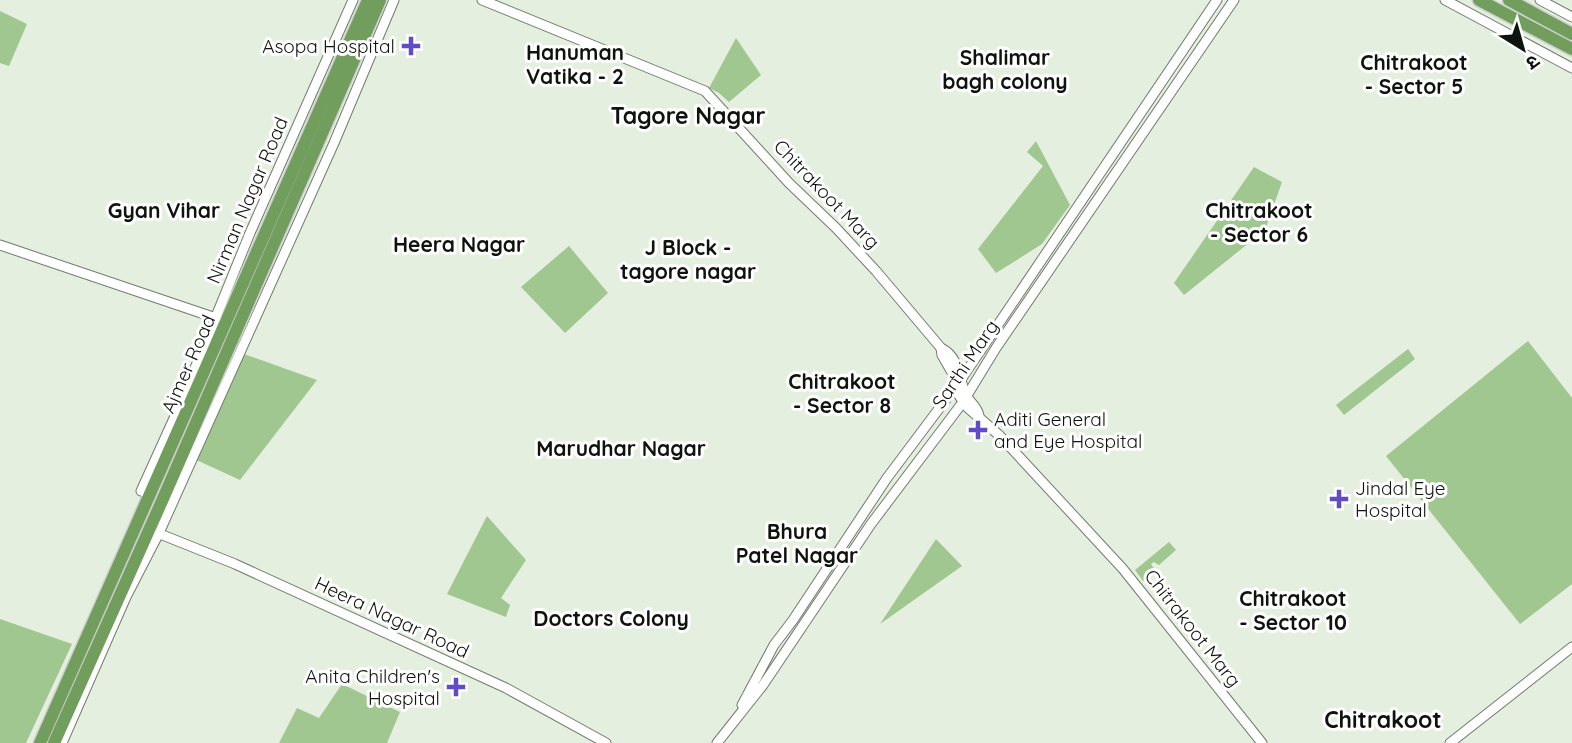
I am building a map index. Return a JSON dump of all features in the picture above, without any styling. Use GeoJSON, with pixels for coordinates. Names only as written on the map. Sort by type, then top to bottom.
{"type":"FeatureCollection","features":[{"type":"Feature","properties":{"kind":"highway","name":"Ajmer Road"},"geometry":{"type":"LineString","coordinates":[[40,743],[148,530],[146,493],[368,0]]}},
{"type":"Feature","properties":{"kind":"highway","name":"Ajmer Road"},"geometry":{"type":"LineString","coordinates":[[54,743],[380,0]]}},
{"type":"Feature","properties":{"kind":"highway"},"geometry":{"type":"LineString","coordinates":[[1479,0],[1572,50]]}},
{"type":"Feature","properties":{"kind":"highway"},"geometry":{"type":"LineString","coordinates":[[1514,3],[1572,34]]}},
{"type":"Feature","properties":{"kind":"street","name":"Nirman Nagar Road"},"geometry":{"type":"LineString","coordinates":[[146,493],[250,233],[353,0]]}},
{"type":"Feature","properties":{"kind":"street"},"geometry":{"type":"LineString","coordinates":[[62,743],[126,597],[148,530],[334,143],[394,0]]}},
{"type":"Feature","properties":{"kind":"street","name":"Chitrakoot Marg"},"geometry":{"type":"LineString","coordinates":[[482,0],[705,91],[789,183],[869,263],[941,348],[942,355],[959,382],[974,415],[979,416],[1060,499],[1124,569],[1262,743]]}},
{"type":"Feature","properties":{"kind":"street","name":"Sarthi Marg"},"geometry":{"type":"LineString","coordinates":[[737,716],[774,645],[887,478],[959,382],[1217,0]]}},
{"type":"Feature","properties":{"kind":"street","name":"Sarthi Marg"},"geometry":{"type":"LineString","coordinates":[[718,743],[763,685],[898,488],[965,399],[996,348],[1234,0]]}},
{"type":"Feature","properties":{"kind":"street"},"geometry":{"type":"LineString","coordinates":[[1445,0],[1572,68]]}},
{"type":"Feature","properties":{"kind":"street"},"geometry":{"type":"LineString","coordinates":[[1539,0],[1572,17]]}},
{"type":"Feature","properties":{"kind":"street"},"geometry":{"type":"LineString","coordinates":[[0,245],[216,318]]}},
{"type":"Feature","properties":{"kind":"street"},"geometry":{"type":"LineString","coordinates":[[887,478],[898,488]]}},
{"type":"Feature","properties":{"kind":"street","name":"Heera Nagar Road"},"geometry":{"type":"LineString","coordinates":[[148,530],[235,564],[506,688],[606,743]]}},
{"type":"Feature","properties":{"kind":"street"},"geometry":{"type":"LineString","coordinates":[[774,645],[785,650]]}},
{"type":"Feature","properties":{"kind":"street"},"geometry":{"type":"LineString","coordinates":[[1450,743],[1572,647]]}},
{"type":"Feature","properties":{"kind":"green space"},"geometry":{"type":"Polygon","coordinates":[[[0,11],[27,24],[9,66],[0,63],[0,11]]]}},
{"type":"Feature","properties":{"kind":"green space"},"geometry":{"type":"Polygon","coordinates":[[[736,38],[761,75],[729,102],[709,88],[736,38]]]}},
{"type":"Feature","properties":{"kind":"green space"},"geometry":{"type":"Polygon","coordinates":[[[1036,141],[1070,205],[1042,244],[996,273],[978,249],[1043,166],[1027,152],[1036,141]]]}},
{"type":"Feature","properties":{"kind":"green space"},"geometry":{"type":"Polygon","coordinates":[[[1254,167],[1282,182],[1265,230],[1184,295],[1174,283],[1254,167]]]}},
{"type":"Feature","properties":{"kind":"green space"},"geometry":{"type":"Polygon","coordinates":[[[569,246],[608,293],[565,333],[521,287],[569,246]]]}},
{"type":"Feature","properties":{"kind":"green space"},"geometry":{"type":"Polygon","coordinates":[[[1528,341],[1572,398],[1572,584],[1520,624],[1386,456],[1528,341]]]}},
{"type":"Feature","properties":{"kind":"green space"},"geometry":{"type":"Polygon","coordinates":[[[1408,349],[1415,359],[1344,415],[1336,405],[1408,349]]]}},
{"type":"Feature","properties":{"kind":"green space"},"geometry":{"type":"Polygon","coordinates":[[[244,354],[317,380],[240,480],[192,458],[244,354]]]}},
{"type":"Feature","properties":{"kind":"green space"},"geometry":{"type":"Polygon","coordinates":[[[487,516],[526,560],[501,598],[510,605],[506,617],[447,594],[487,516]]]}},
{"type":"Feature","properties":{"kind":"green space"},"geometry":{"type":"Polygon","coordinates":[[[936,539],[962,566],[880,624],[936,539]]]}},
{"type":"Feature","properties":{"kind":"green space"},"geometry":{"type":"Polygon","coordinates":[[[1169,542],[1176,550],[1159,565],[1154,562],[1151,564],[1156,572],[1143,581],[1135,570],[1169,542]]]}},
{"type":"Feature","properties":{"kind":"green space"},"geometry":{"type":"Polygon","coordinates":[[[0,619],[72,644],[26,743],[0,743],[0,619]]]}},
{"type":"Feature","properties":{"kind":"green space"},"geometry":{"type":"Polygon","coordinates":[[[342,684],[400,712],[387,743],[279,743],[297,708],[319,718],[342,684]]]}},
{"type":"Feature","properties":{"kind":"place","name":"Asopa Hospital"},"geometry":{"type":"Point","coordinates":[411,46]}},
{"type":"Feature","properties":{"kind":"place","name":"Aditi General and Eye Hospital"},"geometry":{"type":"Point","coordinates":[978,430]}},
{"type":"Feature","properties":{"kind":"place","name":"Jindal Eye Hospital"},"geometry":{"type":"Point","coordinates":[1339,499]}},
{"type":"Feature","properties":{"kind":"place","name":"Anita Children's Hospital"},"geometry":{"type":"Point","coordinates":[456,687]}},
{"type":"Feature","properties":{"kind":"district","name":"Hanuman Vatika - 2"},"geometry":{"type":"Point","coordinates":[575,64]}},
{"type":"Feature","properties":{"kind":"district","name":"Shalimar bagh colony"},"geometry":{"type":"Point","coordinates":[1005,69]}},
{"type":"Feature","properties":{"kind":"district","name":"Chitrakoot - Sector 5"},"geometry":{"type":"Point","coordinates":[1414,74]}},
{"type":"Feature","properties":{"kind":"district","name":"Tagore Nagar"},"geometry":{"type":"Point","coordinates":[688,115]}},
{"type":"Feature","properties":{"kind":"district","name":"Gyan Vihar"},"geometry":{"type":"Point","coordinates":[164,210]}},
{"type":"Feature","properties":{"kind":"district","name":"Chitrakoot - Sector 6"},"geometry":{"type":"Point","coordinates":[1259,222]}},
{"type":"Feature","properties":{"kind":"district","name":"Heera Nagar"},"geometry":{"type":"Point","coordinates":[459,244]}},
{"type":"Feature","properties":{"kind":"district","name":"J Block - tagore nagar"},"geometry":{"type":"Point","coordinates":[688,259]}},
{"type":"Feature","properties":{"kind":"district","name":"Chitrakoot - Sector 8"},"geometry":{"type":"Point","coordinates":[842,393]}},
{"type":"Feature","properties":{"kind":"district","name":"Marudhar Nagar"},"geometry":{"type":"Point","coordinates":[621,448]}},
{"type":"Feature","properties":{"kind":"district","name":"Bhura Patel Nagar"},"geometry":{"type":"Point","coordinates":[797,543]}},
{"type":"Feature","properties":{"kind":"district","name":"Chitrakoot - Sector 10"},"geometry":{"type":"Point","coordinates":[1293,610]}},
{"type":"Feature","properties":{"kind":"district","name":"Doctors Colony"},"geometry":{"type":"Point","coordinates":[611,618]}},
{"type":"Feature","properties":{"kind":"district","name":"Chitrakoot"},"geometry":{"type":"Point","coordinates":[1383,719]}}]}
